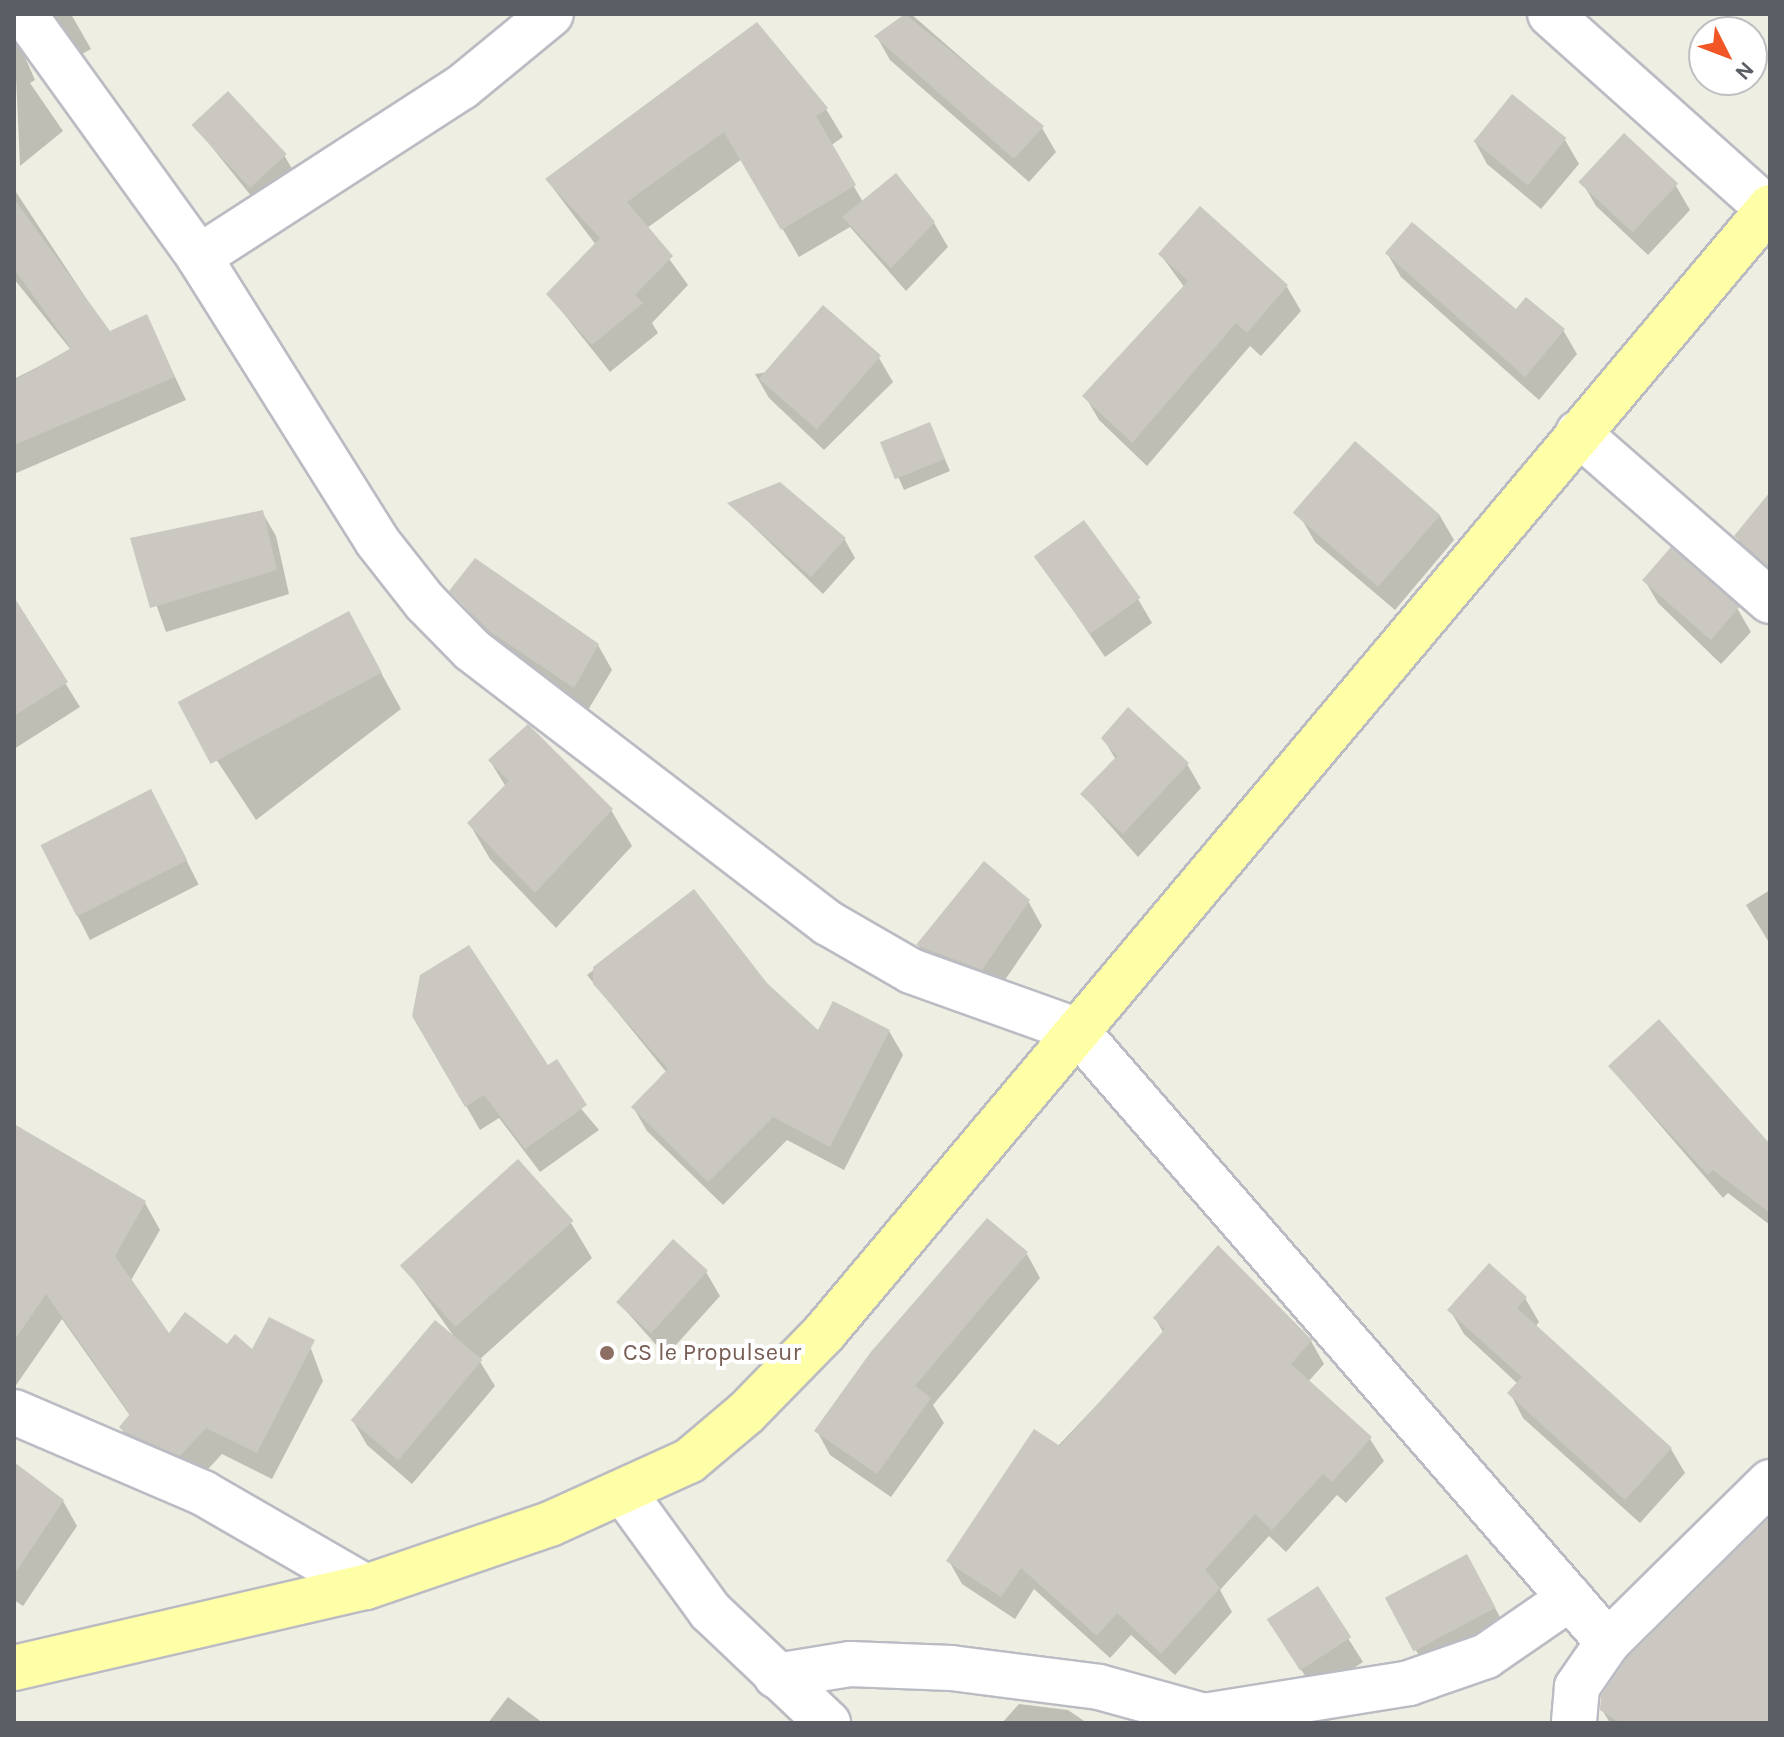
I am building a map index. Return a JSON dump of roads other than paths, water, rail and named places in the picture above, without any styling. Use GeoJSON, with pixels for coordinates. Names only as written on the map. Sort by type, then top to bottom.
{"type":"FeatureCollection","features":[{"type":"Feature","properties":{"kind":"main road"},"geometry":{"type":"LineString","coordinates":[[14,1668],[366,1587],[625,1494],[689,1461],[746,1413],[824,1333],[1769,208]]}},
{"type":"Feature","properties":{"kind":"street"},"geometry":{"type":"LineString","coordinates":[[24,14],[199,257],[377,541],[472,650],[828,923],[911,971],[1076,1030],[1608,1642]]}},
{"type":"Feature","properties":{"kind":"street"},"geometry":{"type":"LineString","coordinates":[[199,257],[450,95],[551,14]]}},
{"type":"Feature","properties":{"kind":"street"},"geometry":{"type":"LineString","coordinates":[[1550,14],[1769,208]]}},
{"type":"Feature","properties":{"kind":"street"},"geometry":{"type":"LineString","coordinates":[[1578,433],[1770,601]]}},
{"type":"Feature","properties":{"kind":"street"},"geometry":{"type":"LineString","coordinates":[[14,1412],[203,1493],[366,1587]]}},
{"type":"Feature","properties":{"kind":"street"},"geometry":{"type":"LineString","coordinates":[[1574,1723],[1577,1687],[1608,1642],[1770,1482]]}},
{"type":"Feature","properties":{"kind":"street"},"geometry":{"type":"LineString","coordinates":[[625,1494],[710,1611],[828,1723]]}},
{"type":"Feature","properties":{"kind":"street"},"geometry":{"type":"LineString","coordinates":[[776,1676],[850,1664],[951,1668],[1099,1687],[1204,1716],[1409,1683],[1486,1656],[1570,1598]]}},
{"type":"Feature","properties":{"kind":"place","name":"CS le Propulseur"},"geometry":{"type":"Point","coordinates":[607,1353]}}]}
